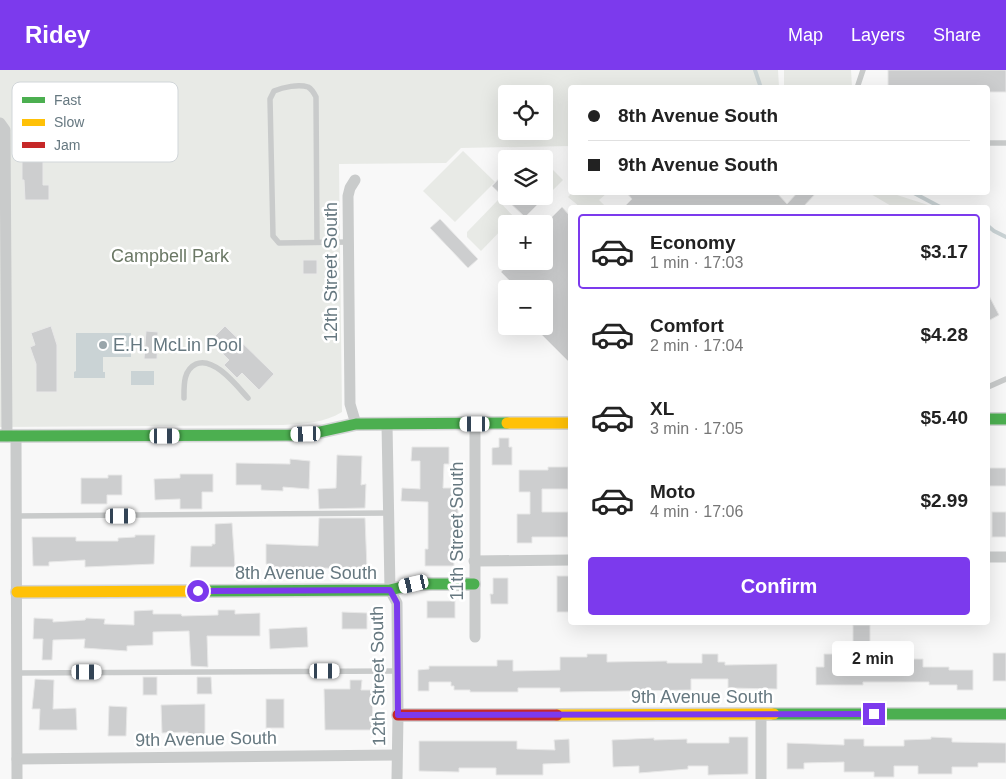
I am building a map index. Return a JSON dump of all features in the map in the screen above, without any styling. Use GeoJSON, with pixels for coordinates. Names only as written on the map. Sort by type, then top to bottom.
{"type":"FeatureCollection","features":[{"type":"Feature","properties":{"kind":"street"},"geometry":{"type":"LineString","coordinates":[[0,123],[5,130],[3,311],[7,436],[16,516],[17,779]]}},
{"type":"Feature","properties":{"kind":"street","name":"12th Street South"},"geometry":{"type":"LineString","coordinates":[[355,180],[348,196],[348,242],[350,404],[356,424]]}},
{"type":"Feature","properties":{"kind":"street"},"geometry":{"type":"LineString","coordinates":[[990,419],[1006,419]]}},
{"type":"Feature","properties":{"kind":"street"},"geometry":{"type":"LineString","coordinates":[[7,436],[306,434],[356,424],[568,423]]}},
{"type":"Feature","properties":{"kind":"street","name":"12th Street South"},"geometry":{"type":"LineString","coordinates":[[387,424],[390,590],[397,603],[397,779]]}},
{"type":"Feature","properties":{"kind":"street","name":"11th Street South"},"geometry":{"type":"LineString","coordinates":[[475,424],[475,637]]}},
{"type":"Feature","properties":{"kind":"street"},"geometry":{"type":"LineString","coordinates":[[990,557],[1006,557]]}},
{"type":"Feature","properties":{"kind":"street"},"geometry":{"type":"LineString","coordinates":[[474,561],[568,560]]}},
{"type":"Feature","properties":{"kind":"street","name":"8th Avenue South"},"geometry":{"type":"LineString","coordinates":[[17,592],[390,590],[414,584],[474,584]]}},
{"type":"Feature","properties":{"kind":"street"},"geometry":{"type":"LineString","coordinates":[[761,714],[761,779]]}},
{"type":"Feature","properties":{"kind":"street","name":"9th Avenue South"},"geometry":{"type":"LineString","coordinates":[[398,715],[1006,714]]}},
{"type":"Feature","properties":{"kind":"street","name":"9th Avenue South"},"geometry":{"type":"LineString","coordinates":[[17,759],[396,755]]}},
{"type":"Feature","properties":{"kind":"lane"},"geometry":{"type":"LineString","coordinates":[[859,85],[863,70]]}},
{"type":"Feature","properties":{"kind":"lane"},"geometry":{"type":"LineString","coordinates":[[317,242],[316,97],[312,90],[307,87],[283,87],[274,91],[270,99],[273,236],[278,243],[348,242]]}},
{"type":"Feature","properties":{"kind":"lane"},"geometry":{"type":"LineString","coordinates":[[990,143],[1006,143]]}},
{"type":"Feature","properties":{"kind":"lane"},"geometry":{"type":"LineString","coordinates":[[184,398],[184,384],[187,371],[201,362],[210,363],[218,368],[248,398]]}},
{"type":"Feature","properties":{"kind":"lane"},"geometry":{"type":"LineString","coordinates":[[990,386],[1006,379]]}},
{"type":"Feature","properties":{"kind":"lane"},"geometry":{"type":"LineString","coordinates":[[16,516],[389,513]]}},
{"type":"Feature","properties":{"kind":"lane"},"geometry":{"type":"LineString","coordinates":[[17,673],[398,670]]}},
{"type":"Feature","properties":{"kind":"green space","name":"Campbell Park"},"geometry":{"type":"Polygon","coordinates":[[[0,70],[778,70],[779,85],[568,85],[568,146],[461,148],[446,163],[339,164],[342,412],[328,419],[298,424],[0,427],[0,70]]]}},
{"type":"Feature","properties":{"kind":"green space"},"geometry":{"type":"Polygon","coordinates":[[[784,70],[851,70],[852,85],[784,85],[784,70]]]}},
{"type":"Feature","properties":{"kind":"green space"},"geometry":{"type":"Polygon","coordinates":[[[463,151],[495,182],[455,222],[423,191],[463,151]]]}},
{"type":"Feature","properties":{"kind":"green space"},"geometry":{"type":"Polygon","coordinates":[[[553,170],[563,180],[553,190],[553,170]]]}},
{"type":"Feature","properties":{"kind":"green space"},"geometry":{"type":"Polygon","coordinates":[[[570,195],[605,195],[599,200],[604,205],[578,205],[568,197],[570,195]]]}},
{"type":"Feature","properties":{"kind":"green space"},"geometry":{"type":"Polygon","coordinates":[[[872,195],[897,195],[928,205],[890,205],[872,195]]]}},
{"type":"Feature","properties":{"kind":"green space"},"geometry":{"type":"Polygon","coordinates":[[[498,200],[498,205],[503,205],[512,215],[498,215],[498,233],[481,251],[467,237],[467,232],[498,200]]]}},
{"type":"Feature","properties":{"kind":"shaded area","name":"E.H. McLin Pool"},"geometry":{"type":"Polygon","coordinates":[[[76,333],[131,333],[131,357],[103,357],[105,378],[74,378],[74,372],[76,371],[76,333]]]}},
{"type":"Feature","properties":{"kind":"shaded area"},"geometry":{"type":"Polygon","coordinates":[[[131,371],[154,371],[154,385],[131,385],[131,371]]]}},
{"type":"Feature","properties":{"kind":"building"},"geometry":{"type":"Polygon","coordinates":[[[888,70],[1006,70],[1006,92],[990,92],[990,85],[888,85],[888,70]]]}},
{"type":"Feature","properties":{"kind":"building"},"geometry":{"type":"Polygon","coordinates":[[[22,162],[43,162],[43,185],[49,185],[49,200],[25,200],[24,180],[22,180],[22,162]]]}},
{"type":"Feature","properties":{"kind":"building"},"geometry":{"type":"Polygon","coordinates":[[[498,180],[498,192],[492,186],[498,180]]]}},
{"type":"Feature","properties":{"kind":"building"},"geometry":{"type":"Polygon","coordinates":[[[629,195],[779,195],[787,204],[795,195],[814,195],[805,205],[626,205],[632,199],[629,195]]]}},
{"type":"Feature","properties":{"kind":"building"},"geometry":{"type":"Polygon","coordinates":[[[512,205],[537,205],[527,215],[523,215],[512,205]]]}},
{"type":"Feature","properties":{"kind":"building"},"geometry":{"type":"Polygon","coordinates":[[[562,207],[568,214],[568,361],[542,335],[553,335],[553,280],[509,280],[501,272],[503,270],[553,270],[553,216],[562,207]]]}},
{"type":"Feature","properties":{"kind":"building"},"geometry":{"type":"Polygon","coordinates":[[[440,219],[478,259],[468,268],[430,228],[440,219]]]}},
{"type":"Feature","properties":{"kind":"building"},"geometry":{"type":"Polygon","coordinates":[[[303,260],[317,260],[317,274],[303,274],[303,260]]]}},
{"type":"Feature","properties":{"kind":"building"},"geometry":{"type":"Polygon","coordinates":[[[990,298],[999,315],[990,320],[990,298]]]}},
{"type":"Feature","properties":{"kind":"building"},"geometry":{"type":"Polygon","coordinates":[[[51,326],[57,345],[57,392],[36,392],[36,364],[30,347],[35,345],[31,333],[51,326]]]}},
{"type":"Feature","properties":{"kind":"building"},"geometry":{"type":"Polygon","coordinates":[[[225,326],[274,374],[259,390],[242,373],[237,378],[224,365],[229,360],[210,341],[225,326]]]}},
{"type":"Feature","properties":{"kind":"building"},"geometry":{"type":"Polygon","coordinates":[[[146,331],[158,332],[157,359],[144,359],[146,331]]]}},
{"type":"Feature","properties":{"kind":"building"},"geometry":{"type":"Polygon","coordinates":[[[499,438],[509,438],[509,447],[512,447],[512,465],[492,465],[492,448],[499,447],[499,438]]]}},
{"type":"Feature","properties":{"kind":"building"},"geometry":{"type":"Polygon","coordinates":[[[412,447],[449,447],[449,464],[444,464],[443,488],[459,488],[460,505],[458,505],[458,531],[453,531],[454,566],[425,566],[425,549],[428,549],[428,502],[401,501],[402,488],[420,489],[420,461],[411,461],[412,447]]]}},
{"type":"Feature","properties":{"kind":"building"},"geometry":{"type":"Polygon","coordinates":[[[337,455],[362,456],[361,485],[366,484],[365,508],[319,509],[318,489],[336,488],[337,455]]]}},
{"type":"Feature","properties":{"kind":"building"},"geometry":{"type":"Polygon","coordinates":[[[290,459],[310,461],[309,489],[283,487],[283,491],[261,490],[261,485],[236,485],[236,463],[290,464],[290,459]]]}},
{"type":"Feature","properties":{"kind":"building"},"geometry":{"type":"Polygon","coordinates":[[[548,467],[568,467],[568,489],[542,489],[542,512],[568,512],[568,537],[532,537],[532,543],[517,543],[517,514],[530,514],[530,492],[519,492],[519,470],[548,470],[548,467]]]}},
{"type":"Feature","properties":{"kind":"building"},"geometry":{"type":"Polygon","coordinates":[[[990,468],[1006,468],[1006,486],[990,486],[990,468]]]}},
{"type":"Feature","properties":{"kind":"building"},"geometry":{"type":"Polygon","coordinates":[[[180,474],[213,474],[213,492],[202,492],[202,509],[180,509],[180,499],[155,500],[154,479],[180,478],[180,474]]]}},
{"type":"Feature","properties":{"kind":"building"},"geometry":{"type":"Polygon","coordinates":[[[108,475],[122,475],[122,495],[107,495],[107,504],[81,504],[81,478],[108,478],[108,475]]]}},
{"type":"Feature","properties":{"kind":"building"},"geometry":{"type":"Polygon","coordinates":[[[992,512],[1006,512],[1006,537],[992,537],[992,512]]]}},
{"type":"Feature","properties":{"kind":"building"},"geometry":{"type":"Polygon","coordinates":[[[319,518],[365,518],[367,569],[274,567],[274,565],[266,564],[266,544],[318,546],[319,518]]]}},
{"type":"Feature","properties":{"kind":"building"},"geometry":{"type":"Polygon","coordinates":[[[232,523],[235,567],[190,567],[191,546],[212,546],[212,544],[215,544],[215,524],[232,523]]]}},
{"type":"Feature","properties":{"kind":"building"},"geometry":{"type":"Polygon","coordinates":[[[135,535],[155,535],[154,564],[85,567],[85,560],[49,562],[49,566],[33,566],[32,537],[76,537],[76,541],[118,541],[118,538],[135,537],[135,535]]]}},
{"type":"Feature","properties":{"kind":"building"},"geometry":{"type":"Polygon","coordinates":[[[557,576],[568,576],[568,612],[557,612],[557,576]]]}},
{"type":"Feature","properties":{"kind":"building"},"geometry":{"type":"Polygon","coordinates":[[[493,578],[508,578],[508,604],[491,604],[490,594],[493,594],[493,578]]]}},
{"type":"Feature","properties":{"kind":"building"},"geometry":{"type":"Polygon","coordinates":[[[427,601],[455,601],[455,618],[427,618],[427,601]]]}},
{"type":"Feature","properties":{"kind":"building"},"geometry":{"type":"Polygon","coordinates":[[[153,610],[153,614],[181,614],[182,616],[218,615],[218,610],[235,610],[235,614],[260,613],[260,636],[207,636],[208,667],[191,666],[189,631],[153,632],[153,645],[127,646],[127,651],[84,648],[85,639],[53,640],[52,660],[42,660],[43,639],[33,639],[34,618],[53,619],[53,622],[85,620],[86,618],[105,619],[104,624],[134,625],[134,611],[153,610]]]}},
{"type":"Feature","properties":{"kind":"building"},"geometry":{"type":"Polygon","coordinates":[[[342,612],[367,613],[367,629],[342,629],[342,612]]]}},
{"type":"Feature","properties":{"kind":"building"},"geometry":{"type":"Polygon","coordinates":[[[853,625],[870,625],[870,648],[853,648],[853,625]]]}},
{"type":"Feature","properties":{"kind":"building"},"geometry":{"type":"Polygon","coordinates":[[[307,627],[308,647],[270,649],[269,629],[307,627]]]}},
{"type":"Feature","properties":{"kind":"building"},"geometry":{"type":"Polygon","coordinates":[[[872,653],[890,653],[890,659],[923,659],[923,667],[949,667],[949,670],[973,670],[973,690],[957,690],[957,685],[929,685],[929,682],[863,682],[863,685],[816,685],[816,667],[824,667],[824,654],[837,654],[837,669],[872,669],[872,653]]]}},
{"type":"Feature","properties":{"kind":"building"},"geometry":{"type":"Polygon","coordinates":[[[993,653],[1006,653],[1006,681],[993,681],[993,653]]]}},
{"type":"Feature","properties":{"kind":"building"},"geometry":{"type":"Polygon","coordinates":[[[587,654],[607,654],[607,662],[667,661],[667,663],[702,663],[702,654],[718,654],[718,662],[725,662],[725,665],[777,664],[777,689],[728,688],[728,679],[691,679],[691,690],[560,692],[560,688],[518,688],[518,692],[470,692],[470,690],[454,690],[451,682],[429,682],[429,691],[418,691],[418,670],[429,669],[429,666],[497,666],[497,660],[513,660],[513,671],[560,670],[560,657],[587,657],[587,654]]]}},
{"type":"Feature","properties":{"kind":"building"},"geometry":{"type":"Polygon","coordinates":[[[143,677],[157,677],[157,695],[143,695],[143,677]]]}},
{"type":"Feature","properties":{"kind":"building"},"geometry":{"type":"Polygon","coordinates":[[[197,677],[211,677],[212,694],[197,694],[197,677]]]}},
{"type":"Feature","properties":{"kind":"building"},"geometry":{"type":"Polygon","coordinates":[[[35,679],[54,680],[53,709],[76,708],[77,730],[39,730],[40,709],[32,709],[35,679]]]}},
{"type":"Feature","properties":{"kind":"building"},"geometry":{"type":"Polygon","coordinates":[[[350,680],[362,680],[361,690],[373,690],[372,730],[325,730],[324,689],[350,689],[350,680]]]}},
{"type":"Feature","properties":{"kind":"building"},"geometry":{"type":"Polygon","coordinates":[[[266,699],[284,699],[284,728],[266,728],[266,699]]]}},
{"type":"Feature","properties":{"kind":"building"},"geometry":{"type":"Polygon","coordinates":[[[205,704],[205,736],[188,736],[188,732],[162,733],[161,705],[205,704]]]}},
{"type":"Feature","properties":{"kind":"building"},"geometry":{"type":"Polygon","coordinates":[[[109,706],[127,707],[126,736],[108,736],[109,706]]]}},
{"type":"Feature","properties":{"kind":"building"},"geometry":{"type":"Polygon","coordinates":[[[729,737],[748,737],[748,774],[708,775],[708,766],[688,766],[688,769],[639,773],[639,766],[613,767],[612,740],[654,738],[654,740],[687,739],[687,743],[729,743],[729,737]]]}},
{"type":"Feature","properties":{"kind":"building"},"geometry":{"type":"Polygon","coordinates":[[[931,737],[952,738],[952,742],[1006,743],[1006,763],[978,763],[978,767],[952,767],[952,774],[918,774],[918,766],[894,766],[894,777],[874,777],[874,772],[844,772],[844,762],[804,763],[804,769],[787,769],[787,743],[844,745],[844,739],[864,739],[864,746],[904,746],[904,740],[931,739],[931,737]]]}},
{"type":"Feature","properties":{"kind":"building"},"geometry":{"type":"Polygon","coordinates":[[[569,739],[570,763],[543,764],[543,775],[496,775],[496,768],[459,768],[459,772],[419,771],[419,741],[517,741],[517,749],[555,750],[554,740],[569,739]]]}},
{"type":"Feature","properties":{"kind":"waterway"},"geometry":{"type":"LineString","coordinates":[[755,70],[760,85]]}},
{"type":"Feature","properties":{"kind":"waterway"},"geometry":{"type":"LineString","coordinates":[[918,195],[936,205]]}},
{"type":"Feature","properties":{"kind":"waterway"},"geometry":{"type":"LineString","coordinates":[[990,228],[1006,237]]}},
{"type":"Feature","properties":{"kind":"traffic: fast"},"geometry":{"type":"LineString","coordinates":[[990,419],[1006,419]]}},
{"type":"Feature","properties":{"kind":"traffic: fast"},"geometry":{"type":"LineString","coordinates":[[0,436],[306,435],[356,424],[507,423]]}},
{"type":"Feature","properties":{"kind":"traffic: fast"},"geometry":{"type":"LineString","coordinates":[[207,591],[390,590],[414,584],[474,584]]}},
{"type":"Feature","properties":{"kind":"traffic: fast"},"geometry":{"type":"LineString","coordinates":[[774,714],[1006,714]]}},
{"type":"Feature","properties":{"kind":"traffic: slow"},"geometry":{"type":"LineString","coordinates":[[507,423],[568,423]]}},
{"type":"Feature","properties":{"kind":"traffic: slow"},"geometry":{"type":"LineString","coordinates":[[17,592],[207,591]]}},
{"type":"Feature","properties":{"kind":"traffic: slow"},"geometry":{"type":"LineString","coordinates":[[557,715],[774,714]]}},
{"type":"Feature","properties":{"kind":"traffic: jam"},"geometry":{"type":"LineString","coordinates":[[398,715],[557,715]]}},
{"type":"Feature","properties":{"kind":"place","name":"E.H. McLin Pool"},"geometry":{"type":"Point","coordinates":[103,345]}},
{"type":"Feature","properties":{"kind":"route"},"geometry":{"type":"LineString","coordinates":[[198,591],[390,590],[397,603],[398,715],[874,714]]}}]}
